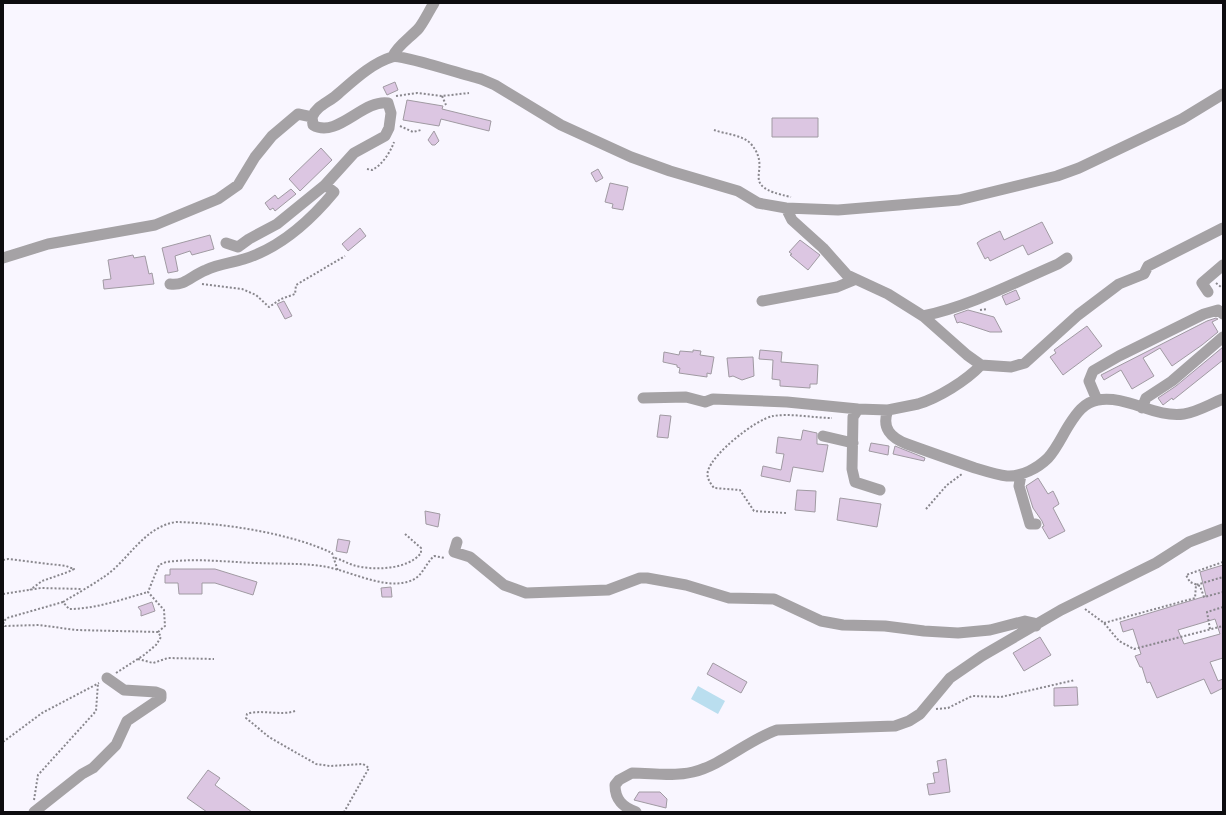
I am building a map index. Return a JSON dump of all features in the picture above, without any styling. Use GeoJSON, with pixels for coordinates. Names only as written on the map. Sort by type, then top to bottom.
{"type":"FeatureCollection","features":[{"type":"Feature","properties":{"kind":"street"},"geometry":{"type":"LineString","coordinates":[[226,243],[238,247],[249,239],[277,224],[325,185],[354,153],[385,136],[391,127],[391,113],[388,103],[380,102],[336,125],[319,128],[313,125],[312,117],[315,110],[336,96],[354,79],[376,64],[393,56],[396,50],[406,43],[420,26],[434,3]]}},
{"type":"Feature","properties":{"kind":"street"},"geometry":{"type":"LineString","coordinates":[[393,56],[481,79],[495,85],[561,125],[632,157],[670,171],[738,191],[758,203],[786,208],[838,210],[959,200],[1057,176],[1079,168],[1182,119],[1223,94]]}},
{"type":"Feature","properties":{"kind":"street"},"geometry":{"type":"LineString","coordinates":[[3,258],[48,244],[155,225],[218,199],[238,185],[255,157],[272,136],[298,114],[312,117]]}},
{"type":"Feature","properties":{"kind":"street"},"geometry":{"type":"LineString","coordinates":[[170,284],[185,283],[205,270],[255,255],[284,240],[319,210],[334,192],[325,185]]}},
{"type":"Feature","properties":{"kind":"street"},"geometry":{"type":"LineString","coordinates":[[786,208],[792,220],[854,280],[888,294],[923,316],[980,365],[1011,367],[1025,363],[1078,315],[1119,284],[1144,274],[1148,266],[1223,228]]}},
{"type":"Feature","properties":{"kind":"street"},"geometry":{"type":"LineString","coordinates":[[923,316],[940,312],[977,299],[1058,264],[1067,258]]}},
{"type":"Feature","properties":{"kind":"street"},"geometry":{"type":"LineString","coordinates":[[1208,292],[1202,283],[1223,265]]}},
{"type":"Feature","properties":{"kind":"street"},"geometry":{"type":"LineString","coordinates":[[762,301],[838,287],[854,280]]}},
{"type":"Feature","properties":{"kind":"street"},"geometry":{"type":"LineString","coordinates":[[1097,400],[1089,381],[1093,371],[1118,356],[1204,314],[1218,310],[1223,314]]}},
{"type":"Feature","properties":{"kind":"street"},"geometry":{"type":"LineString","coordinates":[[1142,408],[1146,398],[1172,380],[1223,337]]}},
{"type":"Feature","properties":{"kind":"street"},"geometry":{"type":"LineString","coordinates":[[644,398],[686,397],[705,402],[713,400],[787,402],[856,413],[888,410],[919,403],[938,394],[960,382],[980,365]]}},
{"type":"Feature","properties":{"kind":"street"},"geometry":{"type":"LineString","coordinates":[[888,410],[885,423],[888,434],[896,440],[973,467],[1008,476],[1020,475],[1035,468],[1047,459],[1076,414],[1086,404],[1097,400],[1116,400],[1169,414],[1184,414],[1223,398]]}},
{"type":"Feature","properties":{"kind":"street"},"geometry":{"type":"LineString","coordinates":[[856,413],[852,469],[855,482],[880,490]]}},
{"type":"Feature","properties":{"kind":"street"},"geometry":{"type":"LineString","coordinates":[[823,436],[854,443]]}},
{"type":"Feature","properties":{"kind":"street"},"geometry":{"type":"LineString","coordinates":[[1020,475],[1019,486],[1030,524],[1036,524]]}},
{"type":"Feature","properties":{"kind":"street"},"geometry":{"type":"LineString","coordinates":[[636,812],[622,805],[617,799],[615,792],[615,785],[620,780],[632,773],[686,774],[707,767],[764,735],[777,730],[895,726],[909,721],[923,711],[950,678],[982,656],[1076,602],[1156,564],[1189,542],[1223,529]]}},
{"type":"Feature","properties":{"kind":"street"},"geometry":{"type":"LineString","coordinates":[[457,542],[454,552],[470,557],[504,585],[526,593],[608,590],[640,578],[647,578],[686,586],[729,598],[774,600],[831,624],[885,626],[924,631],[958,633],[990,630],[1025,621],[1034,623],[1036,626]]}},
{"type":"Feature","properties":{"kind":"street"},"geometry":{"type":"LineString","coordinates":[[34,811],[82,774],[93,768],[116,746],[127,722],[161,698],[161,694],[156,692],[124,690],[103,681]]}},
{"type":"Feature","properties":{"kind":"path"},"geometry":{"type":"LineString","coordinates":[[388,103],[394,97],[417,93],[442,96],[469,93]]}},
{"type":"Feature","properties":{"kind":"path"},"geometry":{"type":"LineString","coordinates":[[442,96],[446,105]]}},
{"type":"Feature","properties":{"kind":"path"},"geometry":{"type":"LineString","coordinates":[[367,169],[372,170],[378,168],[391,149],[394,142],[391,127],[399,125],[413,132],[421,130]]}},
{"type":"Feature","properties":{"kind":"path"},"geometry":{"type":"LineString","coordinates":[[714,130],[741,138],[750,144],[760,165],[758,177],[761,185],[772,193],[792,197]]}},
{"type":"Feature","properties":{"kind":"path"},"geometry":{"type":"LineString","coordinates":[[185,283],[242,289],[256,295],[269,307],[281,299],[295,294],[296,285],[345,256]]}},
{"type":"Feature","properties":{"kind":"path"},"geometry":{"type":"LineString","coordinates":[[786,513],[754,511],[740,490],[714,488],[710,482],[707,472],[710,466],[732,441],[744,431],[772,416],[856,413]]}},
{"type":"Feature","properties":{"kind":"path"},"geometry":{"type":"LineString","coordinates":[[926,509],[947,485],[973,467]]}},
{"type":"Feature","properties":{"kind":"path"},"geometry":{"type":"LineString","coordinates":[[148,592],[164,610],[164,626],[158,632],[76,630],[39,625],[5,626],[3,622],[7,618],[63,602],[108,574],[149,534],[165,524],[176,522],[257,531],[321,548],[332,553],[335,558],[338,571]]}},
{"type":"Feature","properties":{"kind":"path"},"geometry":{"type":"LineString","coordinates":[[335,558],[353,565],[370,567],[383,568],[408,564],[417,559],[421,553],[421,548],[404,533]]}},
{"type":"Feature","properties":{"kind":"path"},"geometry":{"type":"LineString","coordinates":[[148,592],[159,565],[166,562],[180,560],[215,559],[242,562],[307,564],[323,566],[371,580],[405,583],[413,580],[422,573],[434,556],[450,560]]}},
{"type":"Feature","properties":{"kind":"path"},"geometry":{"type":"LineString","coordinates":[[3,560],[8,559],[74,568],[68,572],[42,581],[30,590]]}},
{"type":"Feature","properties":{"kind":"path"},"geometry":{"type":"LineString","coordinates":[[1223,562],[1186,575],[1190,582],[1200,586],[1204,597],[1223,592]]}},
{"type":"Feature","properties":{"kind":"path"},"geometry":{"type":"LineString","coordinates":[[1196,585],[1223,577]]}},
{"type":"Feature","properties":{"kind":"path"},"geometry":{"type":"LineString","coordinates":[[1104,623],[1195,598],[1196,585]]}},
{"type":"Feature","properties":{"kind":"path"},"geometry":{"type":"LineString","coordinates":[[3,594],[40,588],[83,589]]}},
{"type":"Feature","properties":{"kind":"path"},"geometry":{"type":"LineString","coordinates":[[63,602],[69,609],[74,609],[96,606],[148,592]]}},
{"type":"Feature","properties":{"kind":"path"},"geometry":{"type":"LineString","coordinates":[[1076,602],[1104,623],[1119,641],[1134,649],[1223,626]]}},
{"type":"Feature","properties":{"kind":"path"},"geometry":{"type":"LineString","coordinates":[[1210,629],[1207,612],[1223,607]]}},
{"type":"Feature","properties":{"kind":"path"},"geometry":{"type":"LineString","coordinates":[[3,742],[42,713],[103,681],[138,659],[156,645],[160,637],[158,632]]}},
{"type":"Feature","properties":{"kind":"path"},"geometry":{"type":"LineString","coordinates":[[138,659],[153,663],[168,658],[214,659]]}},
{"type":"Feature","properties":{"kind":"path"},"geometry":{"type":"LineString","coordinates":[[923,711],[948,708],[972,696],[1001,697],[1075,680]]}},
{"type":"Feature","properties":{"kind":"path"},"geometry":{"type":"LineString","coordinates":[[34,811],[34,790],[38,775],[96,711],[103,681]]}},
{"type":"Feature","properties":{"kind":"path"},"geometry":{"type":"LineString","coordinates":[[295,711],[266,713],[256,712],[246,714],[246,718],[269,737],[316,764],[330,766],[363,764],[369,768],[344,812]]}},
{"type":"Feature","properties":{"kind":"water"},"geometry":{"type":"Polygon","coordinates":[[[698,686],[725,701],[718,714],[691,699],[698,686]]]}},
{"type":"Feature","properties":{"kind":"building"},"geometry":{"type":"Polygon","coordinates":[[[395,82],[398,90],[387,95],[383,87],[395,82]]]}},
{"type":"Feature","properties":{"kind":"building"},"geometry":{"type":"Polygon","coordinates":[[[407,100],[443,106],[442,109],[491,121],[489,131],[441,119],[439,126],[403,120],[407,100]]]}},
{"type":"Feature","properties":{"kind":"building"},"geometry":{"type":"Polygon","coordinates":[[[772,118],[818,118],[818,137],[772,137],[772,118]]]}},
{"type":"Feature","properties":{"kind":"building"},"geometry":{"type":"Polygon","coordinates":[[[434,131],[439,141],[435,145],[432,145],[428,140],[434,131]]]}},
{"type":"Feature","properties":{"kind":"building"},"geometry":{"type":"Polygon","coordinates":[[[321,148],[332,160],[300,191],[289,179],[321,148]]]}},
{"type":"Feature","properties":{"kind":"building"},"geometry":{"type":"Polygon","coordinates":[[[598,169],[603,178],[596,182],[591,173],[598,169]]]}},
{"type":"Feature","properties":{"kind":"building"},"geometry":{"type":"Polygon","coordinates":[[[610,183],[628,187],[623,210],[612,208],[613,204],[605,202],[610,183]]]}},
{"type":"Feature","properties":{"kind":"building"},"geometry":{"type":"Polygon","coordinates":[[[291,189],[296,194],[275,211],[273,208],[270,210],[265,203],[275,195],[278,199],[291,189]]]}},
{"type":"Feature","properties":{"kind":"building"},"geometry":{"type":"Polygon","coordinates":[[[1042,222],[1053,243],[1028,255],[1023,245],[990,261],[988,257],[985,259],[977,243],[1000,231],[1004,240],[1042,222]]]}},
{"type":"Feature","properties":{"kind":"building"},"geometry":{"type":"Polygon","coordinates":[[[360,228],[366,236],[348,251],[342,244],[360,228]]]}},
{"type":"Feature","properties":{"kind":"building"},"geometry":{"type":"Polygon","coordinates":[[[210,235],[214,249],[192,255],[190,251],[175,256],[178,271],[168,273],[162,248],[210,235]]]}},
{"type":"Feature","properties":{"kind":"building"},"geometry":{"type":"Polygon","coordinates":[[[800,240],[820,255],[808,270],[790,255],[792,254],[789,252],[800,240]]]}},
{"type":"Feature","properties":{"kind":"building"},"geometry":{"type":"Polygon","coordinates":[[[133,255],[134,258],[145,256],[149,274],[152,273],[154,284],[104,289],[103,280],[111,279],[108,260],[133,255]]]}},
{"type":"Feature","properties":{"kind":"building"},"geometry":{"type":"Polygon","coordinates":[[[1016,290],[1020,299],[1006,305],[1002,296],[1016,290]]]}},
{"type":"Feature","properties":{"kind":"building"},"geometry":{"type":"Polygon","coordinates":[[[284,301],[292,316],[285,319],[277,304],[284,301]]]}},
{"type":"Feature","properties":{"kind":"building"},"geometry":{"type":"Polygon","coordinates":[[[968,310],[994,317],[1002,332],[990,332],[960,322],[957,323],[954,315],[968,310]]]}},
{"type":"Feature","properties":{"kind":"building"},"geometry":{"type":"Polygon","coordinates":[[[1216,318],[1218,319],[1212,322],[1218,332],[1172,366],[1160,348],[1143,358],[1154,376],[1132,389],[1121,370],[1104,380],[1101,375],[1207,321],[1216,318]]]}},
{"type":"Feature","properties":{"kind":"building"},"geometry":{"type":"Polygon","coordinates":[[[1087,326],[1102,346],[1063,375],[1050,357],[1056,353],[1054,350],[1087,326]]]}},
{"type":"Feature","properties":{"kind":"building"},"geometry":{"type":"Polygon","coordinates":[[[1223,347],[1223,360],[1173,400],[1172,398],[1163,405],[1158,398],[1176,386],[1223,347]]]}},
{"type":"Feature","properties":{"kind":"building"},"geometry":{"type":"Polygon","coordinates":[[[693,350],[701,351],[700,355],[714,357],[711,374],[707,373],[707,377],[679,373],[680,368],[677,367],[677,365],[663,362],[664,352],[679,355],[680,351],[693,352],[693,350]]]}},
{"type":"Feature","properties":{"kind":"building"},"geometry":{"type":"Polygon","coordinates":[[[760,350],[782,352],[781,362],[818,365],[817,384],[810,384],[810,388],[780,386],[780,380],[772,379],[773,360],[759,359],[760,350]]]}},
{"type":"Feature","properties":{"kind":"building"},"geometry":{"type":"Polygon","coordinates":[[[753,357],[754,376],[742,380],[733,376],[729,377],[727,358],[753,357]]]}},
{"type":"Feature","properties":{"kind":"building"},"geometry":{"type":"Polygon","coordinates":[[[660,415],[671,416],[668,438],[657,437],[660,415]]]}},
{"type":"Feature","properties":{"kind":"building"},"geometry":{"type":"Polygon","coordinates":[[[803,430],[817,433],[817,444],[828,445],[823,472],[793,467],[790,482],[761,476],[763,466],[781,470],[784,454],[776,453],[778,437],[801,440],[803,430]]]}},
{"type":"Feature","properties":{"kind":"building"},"geometry":{"type":"Polygon","coordinates":[[[871,443],[889,446],[888,455],[869,451],[871,443]]]}},
{"type":"Feature","properties":{"kind":"building"},"geometry":{"type":"Polygon","coordinates":[[[895,446],[925,458],[924,461],[893,454],[895,446]]]}},
{"type":"Feature","properties":{"kind":"building"},"geometry":{"type":"Polygon","coordinates":[[[1038,478],[1048,494],[1053,491],[1059,504],[1053,508],[1065,531],[1049,539],[1042,527],[1044,526],[1042,521],[1033,508],[1026,486],[1038,478]]]}},
{"type":"Feature","properties":{"kind":"building"},"geometry":{"type":"Polygon","coordinates":[[[797,490],[816,491],[815,512],[795,510],[797,490]]]}},
{"type":"Feature","properties":{"kind":"building"},"geometry":{"type":"Polygon","coordinates":[[[840,498],[881,504],[877,527],[837,520],[840,498]]]}},
{"type":"Feature","properties":{"kind":"building"},"geometry":{"type":"Polygon","coordinates":[[[425,511],[440,514],[438,527],[426,524],[425,511]]]}},
{"type":"Feature","properties":{"kind":"building"},"geometry":{"type":"Polygon","coordinates":[[[338,539],[350,541],[347,553],[336,551],[338,539]]]}},
{"type":"Feature","properties":{"kind":"building"},"geometry":{"type":"Polygon","coordinates":[[[1223,565],[1223,658],[1210,662],[1218,681],[1223,679],[1223,688],[1211,694],[1204,679],[1157,698],[1150,682],[1147,683],[1142,667],[1140,667],[1135,656],[1141,654],[1133,629],[1123,632],[1120,622],[1206,596],[1200,572],[1223,565]],[[1215,619],[1178,630],[1184,644],[1220,634],[1215,619]]]}},
{"type":"Feature","properties":{"kind":"building"},"geometry":{"type":"Polygon","coordinates":[[[170,569],[215,569],[257,582],[253,595],[215,583],[202,583],[202,594],[179,594],[178,583],[165,583],[165,575],[170,575],[170,569]]]}},
{"type":"Feature","properties":{"kind":"building"},"geometry":{"type":"Polygon","coordinates":[[[391,587],[392,597],[382,597],[381,588],[391,587]]]}},
{"type":"Feature","properties":{"kind":"building"},"geometry":{"type":"Polygon","coordinates":[[[152,602],[155,611],[141,616],[141,611],[138,607],[152,602]]]}},
{"type":"Feature","properties":{"kind":"building"},"geometry":{"type":"Polygon","coordinates":[[[1040,637],[1051,655],[1024,671],[1013,653],[1040,637]]]}},
{"type":"Feature","properties":{"kind":"building"},"geometry":{"type":"Polygon","coordinates":[[[713,663],[747,682],[741,693],[707,674],[713,663]]]}},
{"type":"Feature","properties":{"kind":"building"},"geometry":{"type":"Polygon","coordinates":[[[1077,687],[1078,705],[1054,706],[1054,688],[1077,687]]]}},
{"type":"Feature","properties":{"kind":"building"},"geometry":{"type":"Polygon","coordinates":[[[946,759],[950,792],[929,795],[927,784],[935,783],[933,773],[939,772],[937,761],[946,759]]]}},
{"type":"Feature","properties":{"kind":"building"},"geometry":{"type":"Polygon","coordinates":[[[208,770],[220,778],[215,785],[252,812],[207,812],[187,798],[208,770]]]}},
{"type":"Feature","properties":{"kind":"building"},"geometry":{"type":"Polygon","coordinates":[[[639,792],[660,792],[667,799],[666,808],[634,800],[639,792]]]}}]}
